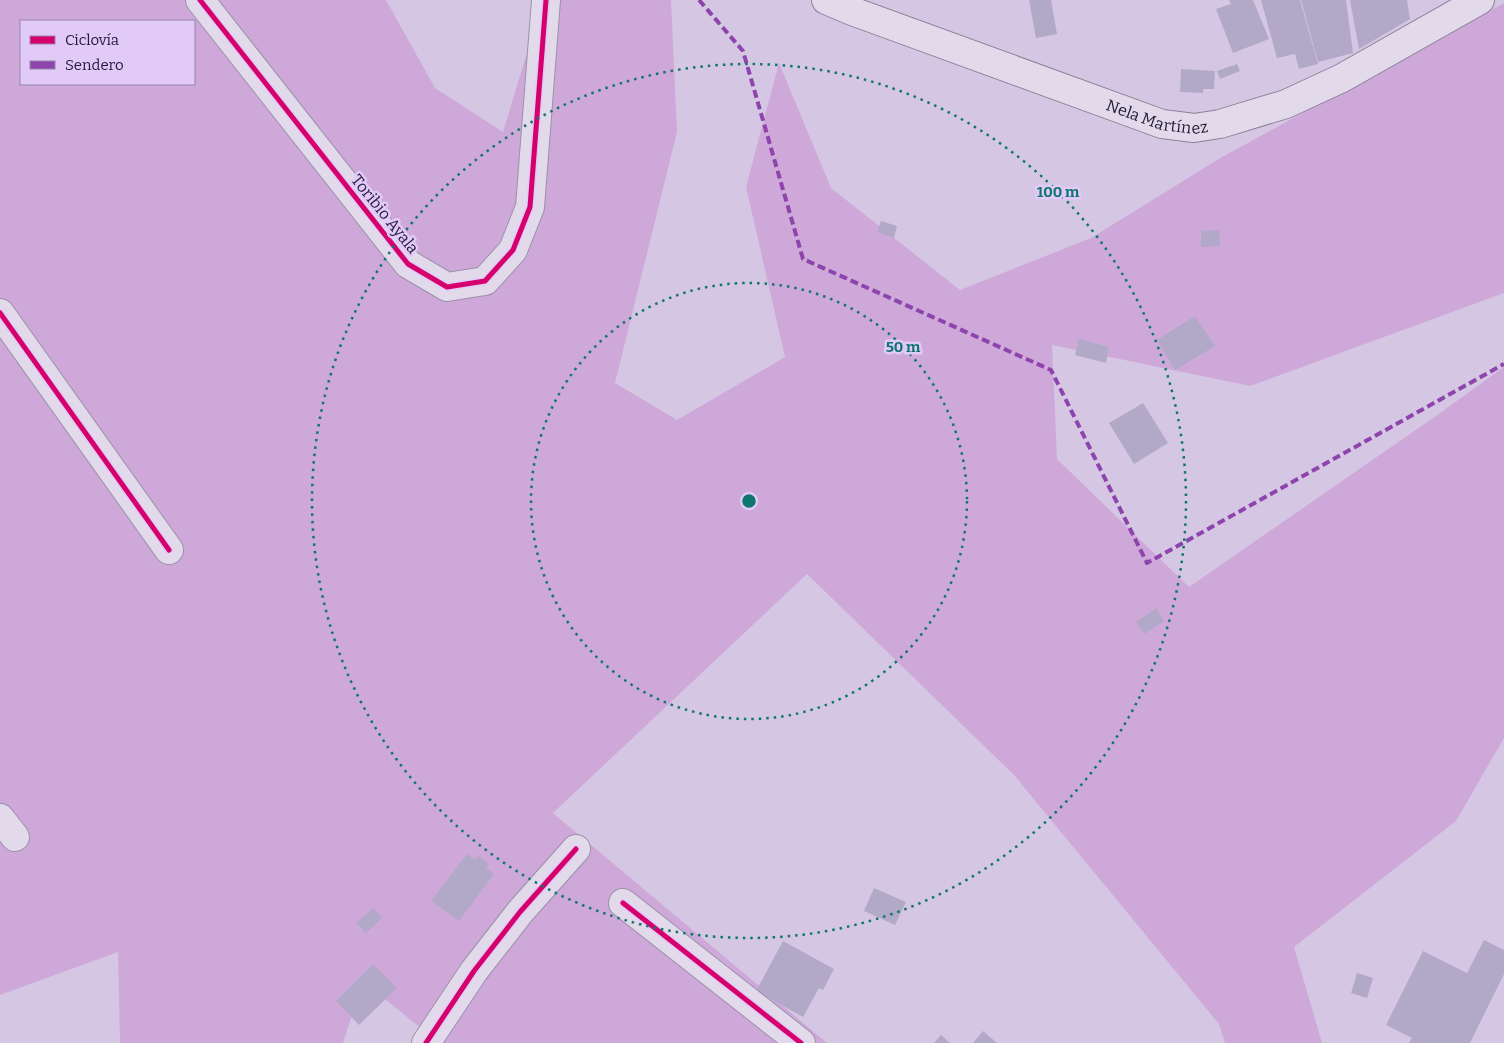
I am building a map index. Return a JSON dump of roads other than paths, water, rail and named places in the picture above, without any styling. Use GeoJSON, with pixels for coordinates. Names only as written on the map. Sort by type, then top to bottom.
{"type":"FeatureCollection","features":[{"type":"Feature","properties":{"kind":"street","name":"Toribio Ayala"},"geometry":{"type":"LineString","coordinates":[[200,0],[408,264],[447,287],[485,281],[514,250],[530,207],[546,0]]}},
{"type":"Feature","properties":{"kind":"street","name":"Nela Martínez"},"geometry":{"type":"LineString","coordinates":[[826,0],[851,6],[1162,124],[1194,128],[1237,120],[1286,104],[1342,78],[1480,0]]}},
{"type":"Feature","properties":{"kind":"street"},"geometry":{"type":"LineString","coordinates":[[0,313],[169,550]]}},
{"type":"Feature","properties":{"kind":"street"},"geometry":{"type":"LineString","coordinates":[[426,1043],[474,971],[502,934],[576,849]]}},
{"type":"Feature","properties":{"kind":"street"},"geometry":{"type":"LineString","coordinates":[[623,903],[800,1043]]}}]}
